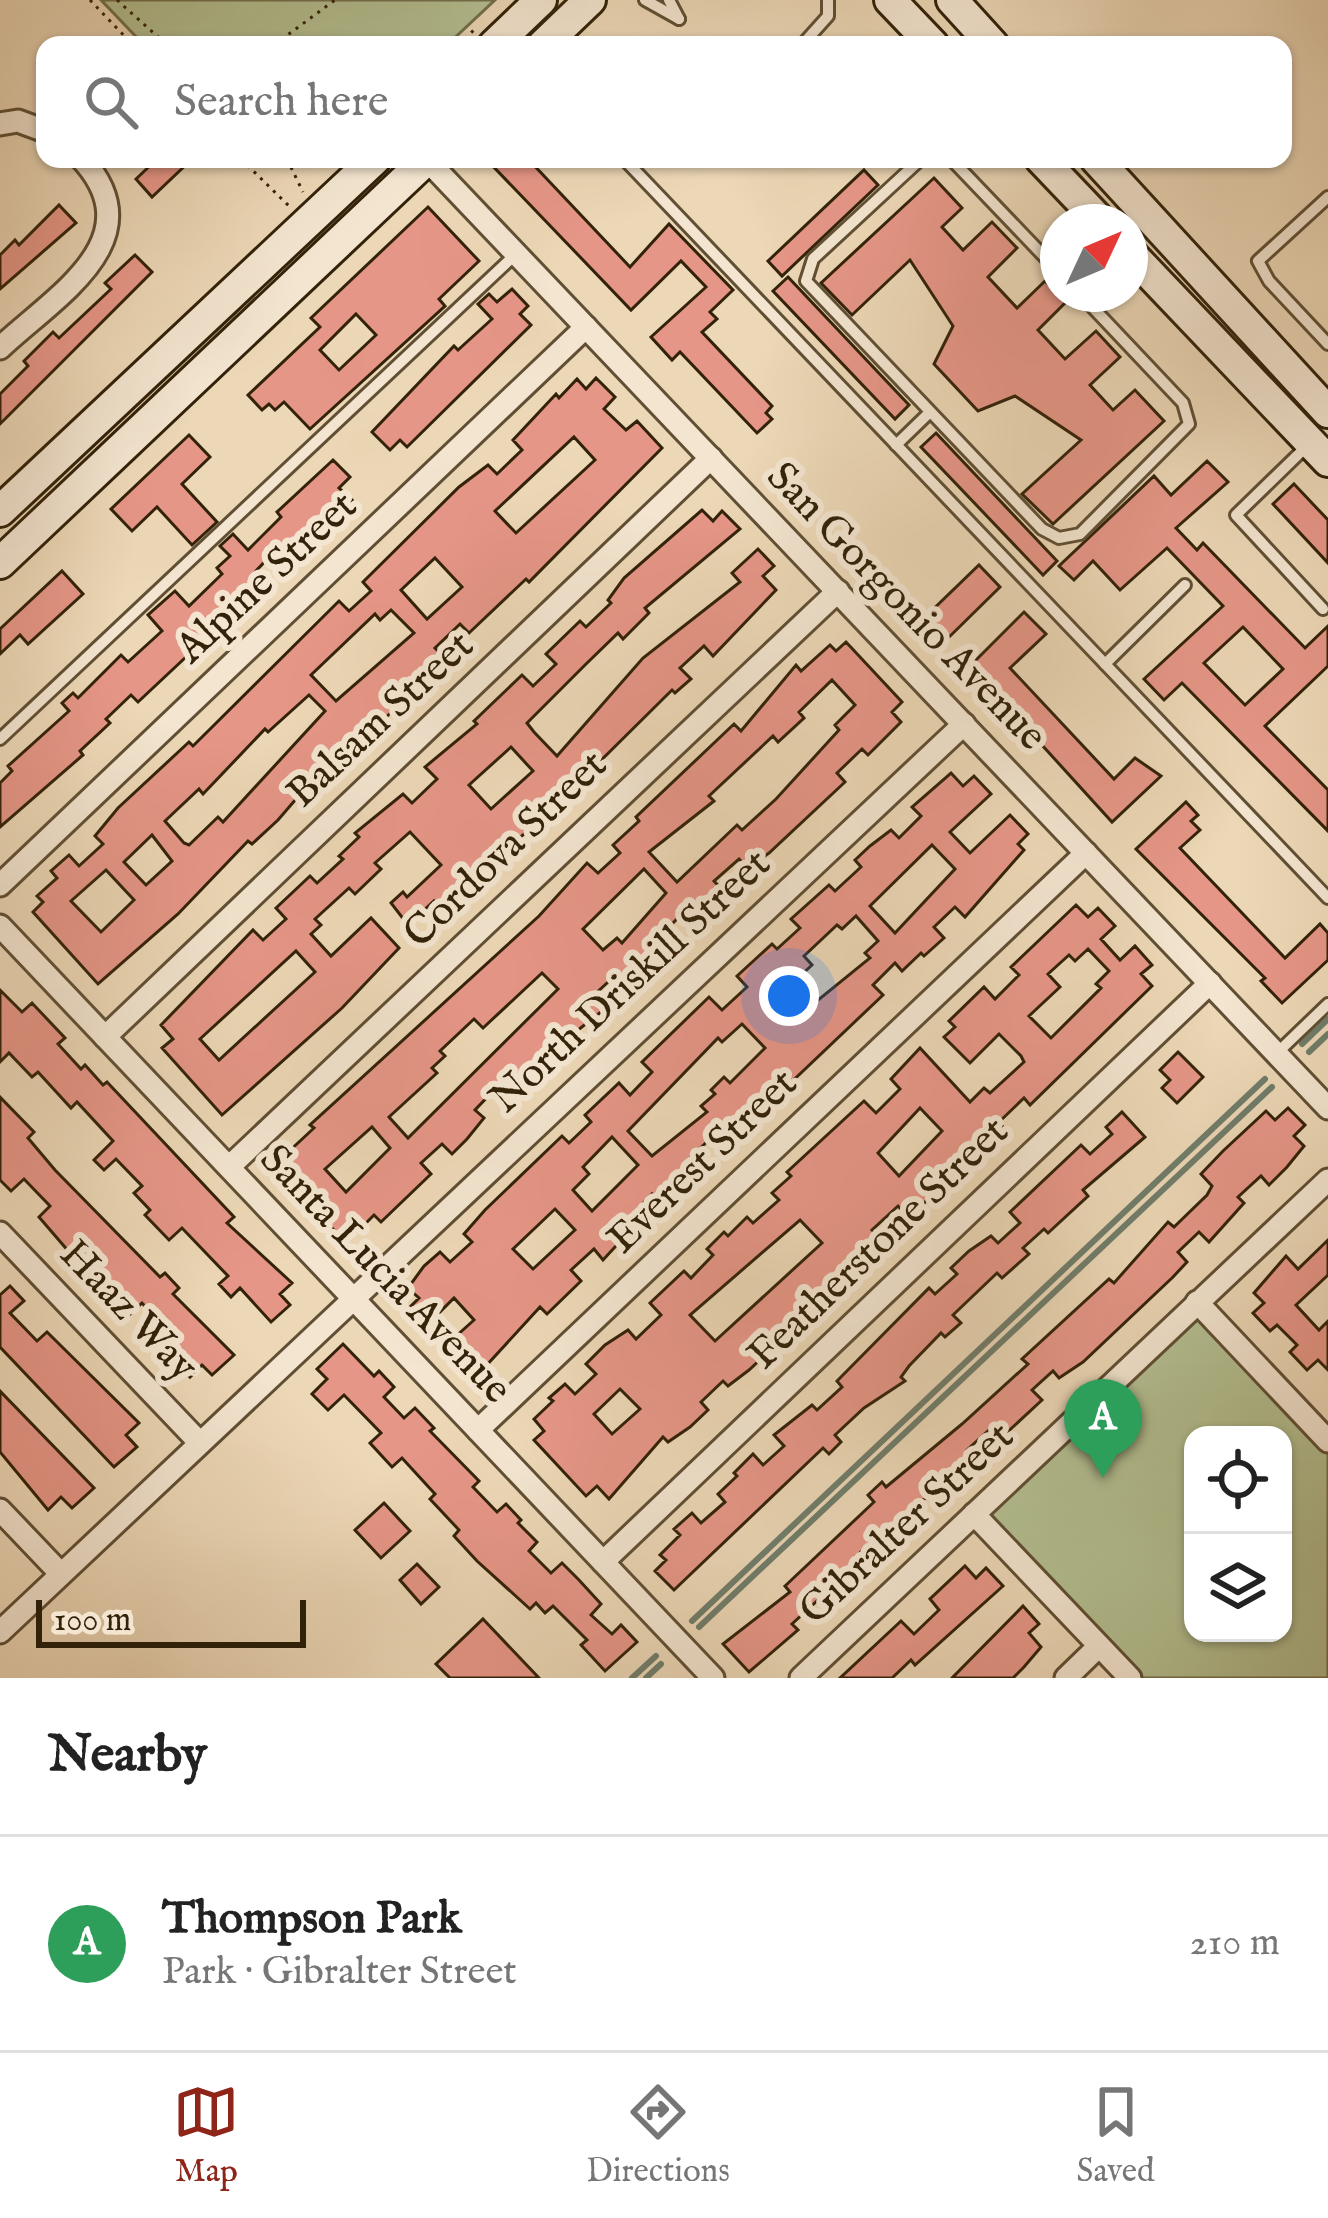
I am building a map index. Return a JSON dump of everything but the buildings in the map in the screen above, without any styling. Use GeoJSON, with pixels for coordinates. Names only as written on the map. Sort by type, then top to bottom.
{"type":"FeatureCollection","features":[{"type":"Feature","properties":{"kind":"main road"},"geometry":{"type":"LineString","coordinates":[[503,36],[541,0]]}},
{"type":"Feature","properties":{"kind":"main road"},"geometry":{"type":"LineString","coordinates":[[890,0],[924,36]]}},
{"type":"Feature","properties":{"kind":"main road"},"geometry":{"type":"LineString","coordinates":[[952,0],[985,36]]}},
{"type":"Feature","properties":{"kind":"main road"},"geometry":{"type":"LineString","coordinates":[[553,36],[590,4]]}},
{"type":"Feature","properties":{"kind":"main road"},"geometry":{"type":"LineString","coordinates":[[0,512],[365,168]]}},
{"type":"Feature","properties":{"kind":"main road"},"geometry":{"type":"LineString","coordinates":[[0,563],[417,168]]}},
{"type":"Feature","properties":{"kind":"main road"},"geometry":{"type":"LineString","coordinates":[[1050,168],[1084,204]]}},
{"type":"Feature","properties":{"kind":"main road"},"geometry":{"type":"LineString","coordinates":[[1104,168],[1328,412]]}},
{"type":"Feature","properties":{"kind":"main road"},"geometry":{"type":"LineString","coordinates":[[1148,248],[1190,290],[1205,299],[1222,298]]}},
{"type":"Feature","properties":{"kind":"main road"},"geometry":{"type":"LineString","coordinates":[[1148,272],[1319,452]]}},
{"type":"Feature","properties":{"kind":"street"},"geometry":{"type":"LineString","coordinates":[[0,124],[18,122],[36,128]]}},
{"type":"Feature","properties":{"kind":"street"},"geometry":{"type":"LineString","coordinates":[[0,348],[104,248],[110,224],[107,204],[87,168]]}},
{"type":"Feature","properties":{"kind":"street","name":"San Gorgonio Avenue"},"geometry":{"type":"LineString","coordinates":[[436,168],[1328,1108]]}},
{"type":"Feature","properties":{"kind":"street","name":"Alpine Street"},"geometry":{"type":"LineString","coordinates":[[0,885],[586,327]]}},
{"type":"Feature","properties":{"kind":"street","name":"Balsam Street"},"geometry":{"type":"LineString","coordinates":[[105,1037],[711,458]]}},
{"type":"Feature","properties":{"kind":"street","name":"Cordova Street"},"geometry":{"type":"LineString","coordinates":[[229,1167],[838,591]]}},
{"type":"Feature","properties":{"kind":"street","name":"North Driskill Street"},"geometry":{"type":"LineString","coordinates":[[0,1632],[964,724]]}},
{"type":"Feature","properties":{"kind":"street","name":"Everest Street"},"geometry":{"type":"LineString","coordinates":[[478,1430],[1086,853]]}},
{"type":"Feature","properties":{"kind":"street","name":"Santa Lucia Avenue"},"geometry":{"type":"LineString","coordinates":[[0,926],[712,1678]]}},
{"type":"Feature","properties":{"kind":"street","name":"Featherstone Street"},"geometry":{"type":"LineString","coordinates":[[603,1562],[1210,983]]}},
{"type":"Feature","properties":{"kind":"street","name":"Gibralter Street"},"geometry":{"type":"LineString","coordinates":[[801,1678],[1328,1180]]}},
{"type":"Feature","properties":{"kind":"street","name":"Haaz Way"},"geometry":{"type":"LineString","coordinates":[[0,1234],[200,1442]]}},
{"type":"Feature","properties":{"kind":"street"},"geometry":{"type":"LineString","coordinates":[[1197,1302],[1326,1436]]}},
{"type":"Feature","properties":{"kind":"street"},"geometry":{"type":"LineString","coordinates":[[0,1510],[61,1574]]}},
{"type":"Feature","properties":{"kind":"street"},"geometry":{"type":"LineString","coordinates":[[974,1514],[1130,1678]]}},
{"type":"Feature","properties":{"kind":"street"},"geometry":{"type":"LineString","coordinates":[[1066,1678],[1100,1646]]}},
{"type":"Feature","properties":{"kind":"lane"},"geometry":{"type":"LineString","coordinates":[[645,0],[679,19],[669,0]]}},
{"type":"Feature","properties":{"kind":"lane"},"geometry":{"type":"LineString","coordinates":[[810,36],[828,16],[828,0]]}},
{"type":"Feature","properties":{"kind":"lane"},"geometry":{"type":"LineString","coordinates":[[633,168],[1328,898]]}},
{"type":"Feature","properties":{"kind":"lane"},"geometry":{"type":"LineString","coordinates":[[910,168],[813,260],[806,275],[809,288],[928,415],[1042,529],[1059,538],[1081,534],[1184,434],[1189,413],[1096,312]]}},
{"type":"Feature","properties":{"kind":"lane"},"geometry":{"type":"LineString","coordinates":[[960,168],[1040,252]]}},
{"type":"Feature","properties":{"kind":"lane"},"geometry":{"type":"LineString","coordinates":[[1324,200],[1262,253],[1260,270],[1328,344]]}},
{"type":"Feature","properties":{"kind":"lane"},"geometry":{"type":"LineString","coordinates":[[0,739],[517,253]]}},
{"type":"Feature","properties":{"kind":"lane"},"geometry":{"type":"LineString","coordinates":[[896,445],[928,415]]}},
{"type":"Feature","properties":{"kind":"lane"},"geometry":{"type":"LineString","coordinates":[[1319,452],[1236,515],[1323,609]]}},
{"type":"Feature","properties":{"kind":"lane"},"geometry":{"type":"LineString","coordinates":[[1105,664],[1185,585]]}},
{"type":"Feature","properties":{"kind":"lane"},"geometry":{"type":"LineString","coordinates":[[1276,1054],[1328,1004]]}},
{"type":"Feature","properties":{"kind":"path"},"geometry":{"type":"LineString","coordinates":[[90,0],[124,36]]}},
{"type":"Feature","properties":{"kind":"path"},"geometry":{"type":"LineString","coordinates":[[118,0],[156,36]]}},
{"type":"Feature","properties":{"kind":"path"},"geometry":{"type":"LineString","coordinates":[[285,36],[335,0]]}},
{"type":"Feature","properties":{"kind":"path"},"geometry":{"type":"LineString","coordinates":[[249,168],[287,208]]}},
{"type":"Feature","properties":{"kind":"path"},"geometry":{"type":"LineString","coordinates":[[291,168],[303,192]]}},
{"type":"Feature","properties":{"kind":"green space"},"geometry":{"type":"Polygon","coordinates":[[[101,0],[495,0],[457,36],[135,36],[101,0]]]}},
{"type":"Feature","properties":{"kind":"green space"},"geometry":{"type":"Polygon","coordinates":[[[1197,1302],[1328,1441],[1328,1678],[1130,1678],[974,1514],[1197,1302]]]}},
{"type":"Feature","properties":{"kind":"waterway"},"geometry":{"type":"LineString","coordinates":[[1302,1044],[1328,1019]]}},
{"type":"Feature","properties":{"kind":"waterway"},"geometry":{"type":"LineString","coordinates":[[1309,1052],[1328,1034]]}},
{"type":"Feature","properties":{"kind":"waterway"},"geometry":{"type":"LineString","coordinates":[[692,1621],[1265,1079]]}},
{"type":"Feature","properties":{"kind":"waterway"},"geometry":{"type":"LineString","coordinates":[[699,1627],[1272,1087]]}},
{"type":"Feature","properties":{"kind":"waterway"},"geometry":{"type":"LineString","coordinates":[[632,1678],[656,1656]]}},
{"type":"Feature","properties":{"kind":"waterway"},"geometry":{"type":"LineString","coordinates":[[646,1678],[661,1664]]}},
{"type":"Feature","properties":{"kind":"place","name":"Thompson Park"},"geometry":{"type":"Point","coordinates":[1103,1478]}}]}
